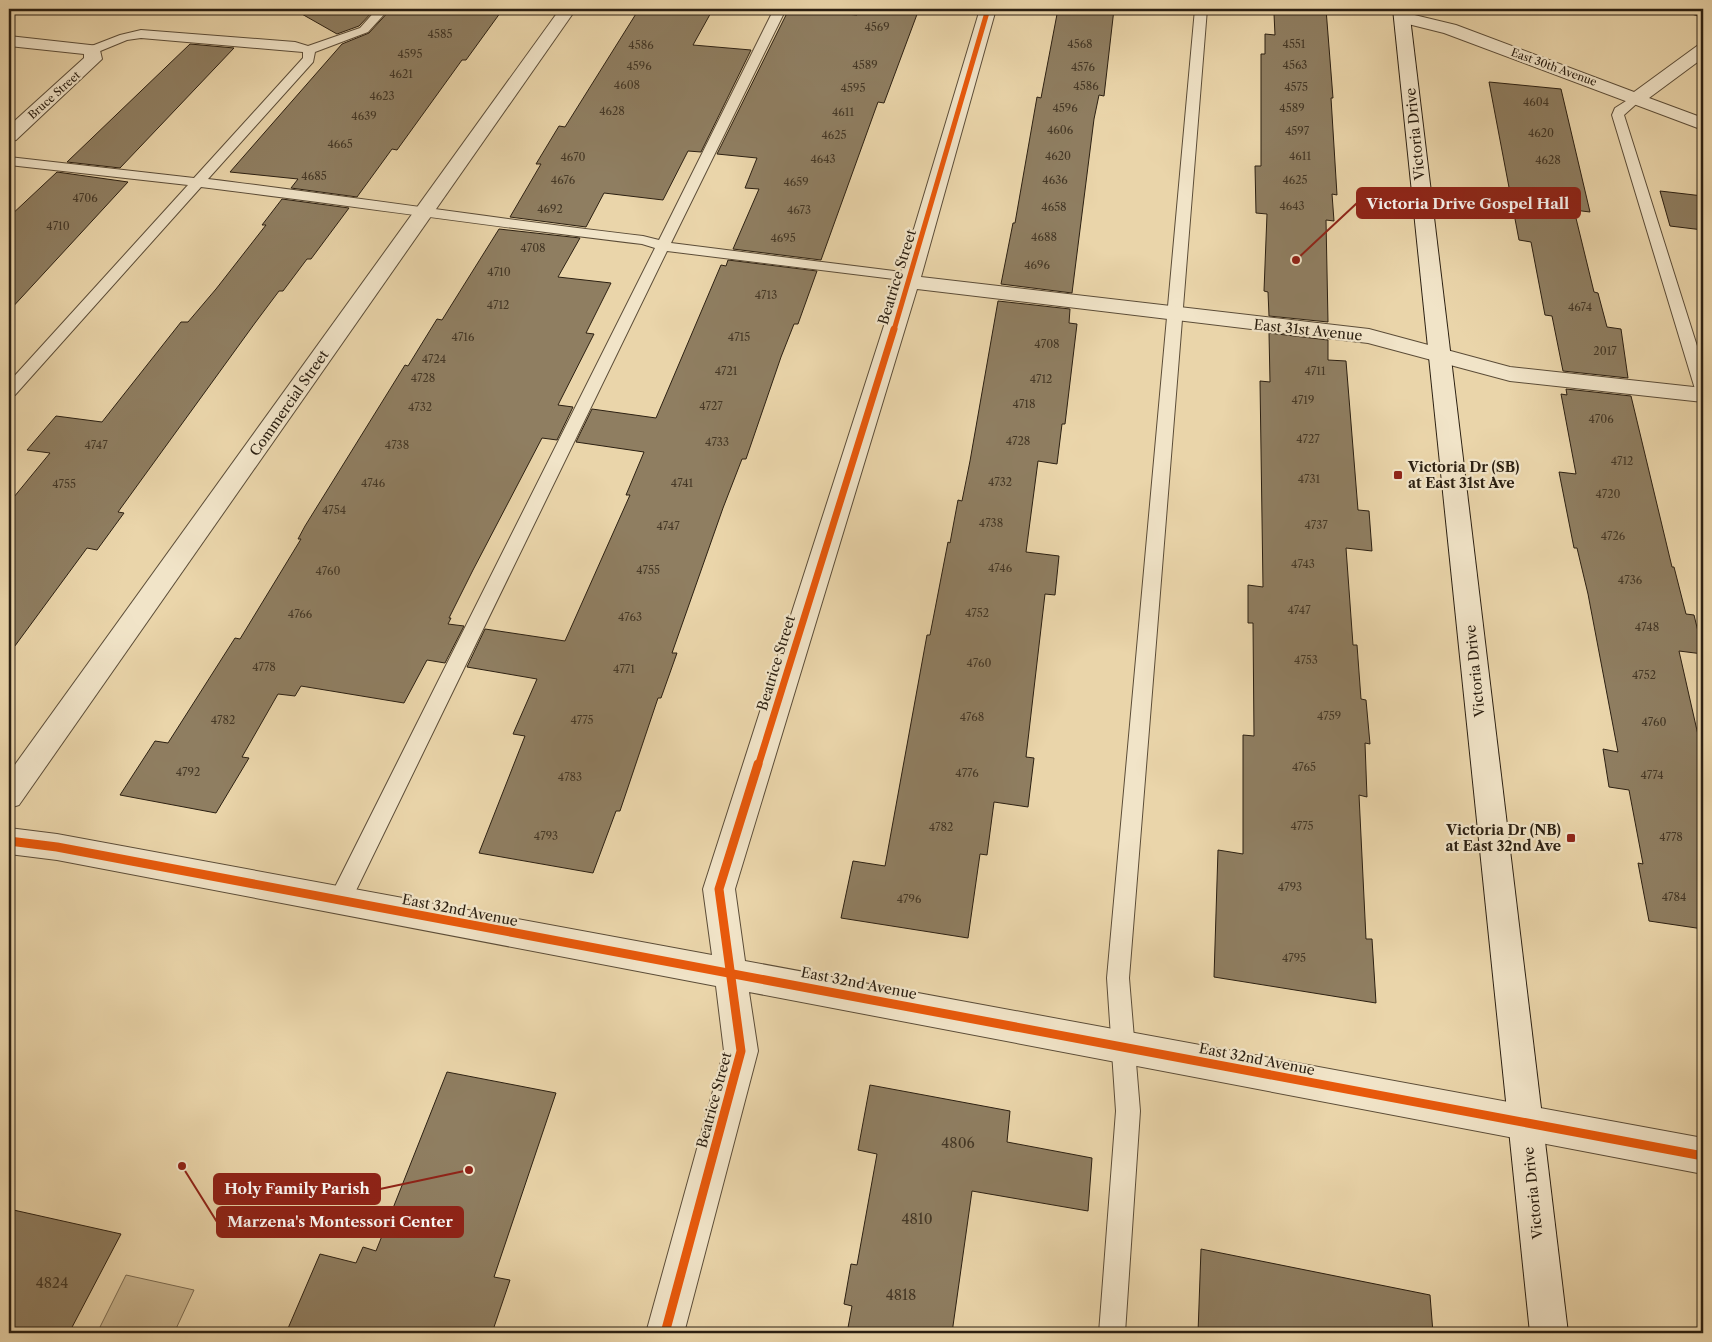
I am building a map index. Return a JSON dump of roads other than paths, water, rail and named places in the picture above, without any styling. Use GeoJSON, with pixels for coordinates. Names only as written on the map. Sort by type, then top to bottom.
{"type":"FeatureCollection","features":[{"type":"Feature","properties":{"kind":"street","name":"Commercial Street"},"geometry":{"type":"LineString","coordinates":[[9,796],[568,9]]}},
{"type":"Feature","properties":{"kind":"street","name":"Beatrice Street"},"geometry":{"type":"LineString","coordinates":[[665,1333],[741,1051],[719,889],[910,280],[988,9]]}},
{"type":"Feature","properties":{"kind":"street","name":"East 30th Avenue"},"geometry":{"type":"LineString","coordinates":[[1401,13],[1450,29],[1703,124]]}},
{"type":"Feature","properties":{"kind":"street","name":"Victoria Drive"},"geometry":{"type":"LineString","coordinates":[[1401,13],[1549,1333]]}},
{"type":"Feature","properties":{"kind":"street"},"geometry":{"type":"LineString","coordinates":[[9,41],[93,50]]}},
{"type":"Feature","properties":{"kind":"street","name":"Bruce Street"},"geometry":{"type":"LineString","coordinates":[[9,136],[93,59],[93,50]]}},
{"type":"Feature","properties":{"kind":"street"},"geometry":{"type":"LineString","coordinates":[[1637,98],[1703,50]]}},
{"type":"Feature","properties":{"kind":"street","name":"East 31st Avenue"},"geometry":{"type":"LineString","coordinates":[[910,280],[1174,315],[1369,336],[1510,374],[1703,395]]}},
{"type":"Feature","properties":{"kind":"street","name":"East 32nd Avenue"},"geometry":{"type":"LineString","coordinates":[[9,841],[57,847],[1123,1045],[1703,1156]]}},
{"type":"Feature","properties":{"kind":"lane"},"geometry":{"type":"LineString","coordinates":[[93,50],[124,37],[142,34],[295,46],[308,50],[364,30],[383,9]]}},
{"type":"Feature","properties":{"kind":"lane"},"geometry":{"type":"LineString","coordinates":[[340,900],[780,9]]}},
{"type":"Feature","properties":{"kind":"lane"},"geometry":{"type":"LineString","coordinates":[[1112,1333],[1128,1111],[1118,978],[1200,9]]}},
{"type":"Feature","properties":{"kind":"lane"},"geometry":{"type":"LineString","coordinates":[[1688,9],[1703,14]]}},
{"type":"Feature","properties":{"kind":"lane"},"geometry":{"type":"LineString","coordinates":[[9,392],[308,59],[308,50]]}},
{"type":"Feature","properties":{"kind":"lane"},"geometry":{"type":"LineString","coordinates":[[1637,98],[1619,110],[1618,115],[1703,390]]}},
{"type":"Feature","properties":{"kind":"lane"},"geometry":{"type":"LineString","coordinates":[[9,161],[197,182],[643,240],[679,250],[910,280]]}},
{"type":"Feature","properties":{"kind":"place","name":"Victoria Drive Gospel Hall"},"geometry":{"type":"Point","coordinates":[1296,260]}},
{"type":"Feature","properties":{"kind":"place","name":"Victoria Dr (SB) at East 31st Ave"},"geometry":{"type":"Point","coordinates":[1398,475]}},
{"type":"Feature","properties":{"kind":"place","name":"Victoria Dr (NB) at East 32nd Ave"},"geometry":{"type":"Point","coordinates":[1571,838]}},
{"type":"Feature","properties":{"kind":"place","name":"Marzena's Montessori Center"},"geometry":{"type":"Point","coordinates":[182,1166]}},
{"type":"Feature","properties":{"kind":"place","name":"Holy Family Parish"},"geometry":{"type":"Point","coordinates":[469,1170]}}]}
